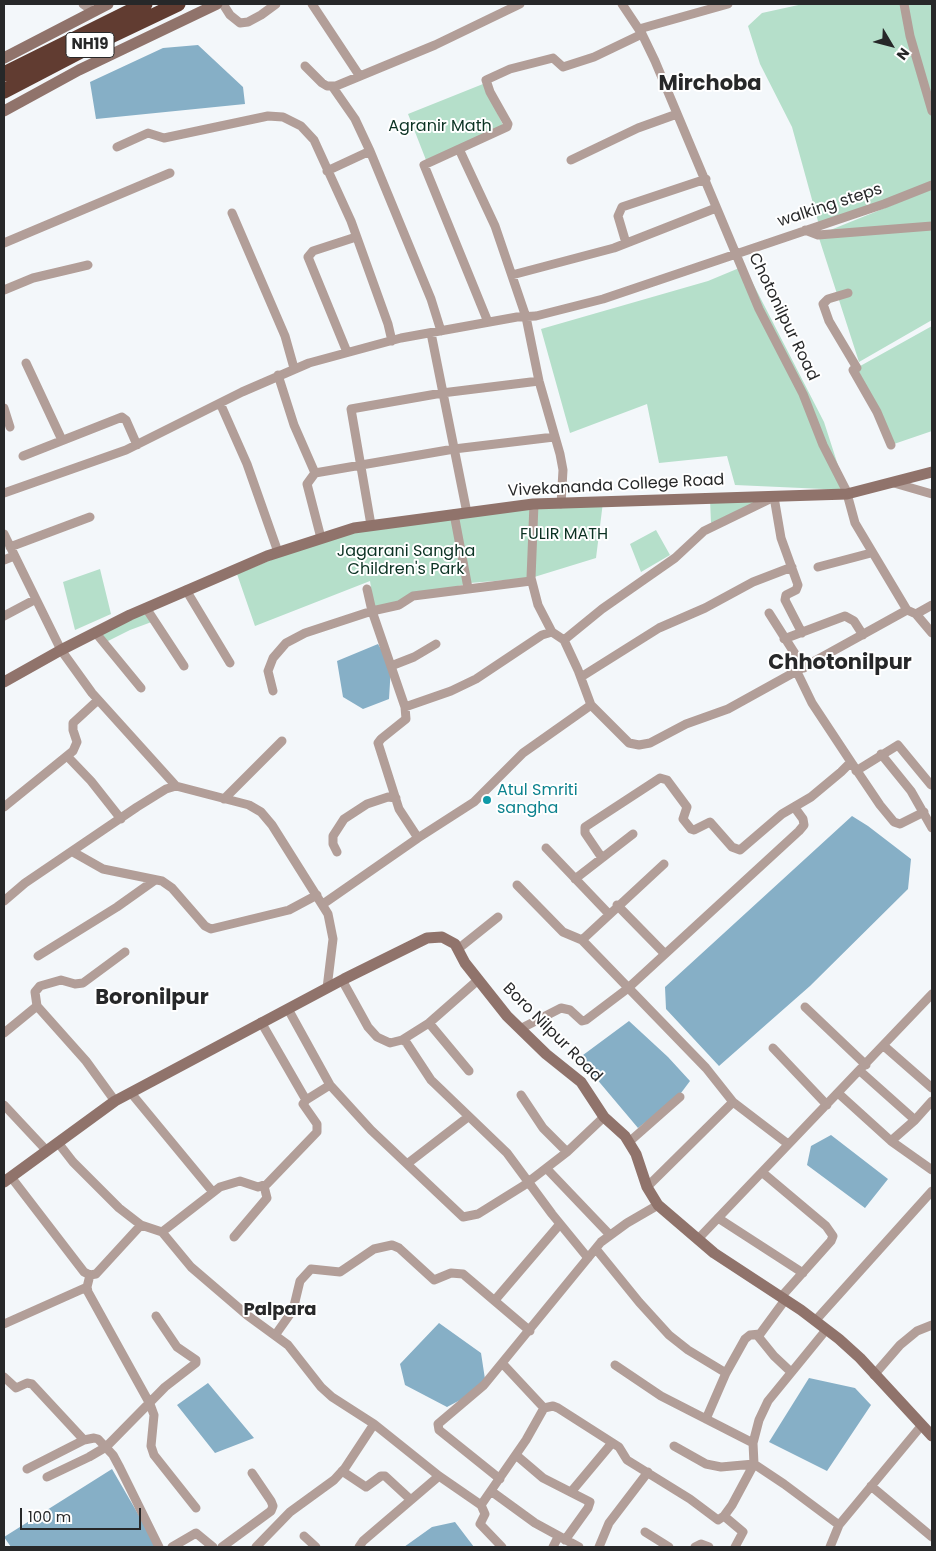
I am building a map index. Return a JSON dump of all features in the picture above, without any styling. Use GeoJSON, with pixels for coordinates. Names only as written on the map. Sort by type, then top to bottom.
{"type":"FeatureCollection","features":[{"type":"Feature","properties":{"kind":"highway","name":"NH19"},"geometry":{"type":"LineString","coordinates":[[4,74],[145,4]]}},
{"type":"Feature","properties":{"kind":"highway","name":"NH19"},"geometry":{"type":"LineString","coordinates":[[4,91],[96,42],[178,4]]}},
{"type":"Feature","properties":{"kind":"street"},"geometry":{"type":"LineString","coordinates":[[4,58],[86,6],[108,4]]}},
{"type":"Feature","properties":{"kind":"street"},"geometry":{"type":"LineString","coordinates":[[4,111],[79,70],[217,4]]}},
{"type":"Feature","properties":{"kind":"street"},"geometry":{"type":"LineString","coordinates":[[223,4],[230,15],[240,23],[248,22],[276,4]]}},
{"type":"Feature","properties":{"kind":"street"},"geometry":{"type":"LineString","coordinates":[[312,4],[359,75]]}},
{"type":"Feature","properties":{"kind":"street"},"geometry":{"type":"LineString","coordinates":[[332,86],[434,45],[520,4]]}},
{"type":"Feature","properties":{"kind":"street","name":"Chotonilpur Road"},"geometry":{"type":"LineString","coordinates":[[622,4],[640,31],[694,157],[706,179],[716,208],[759,309],[803,394],[823,445],[847,494],[855,523],[871,553],[911,612],[932,633]]}},
{"type":"Feature","properties":{"kind":"street"},"geometry":{"type":"LineString","coordinates":[[488,322],[423,167],[508,125],[486,80],[510,68],[553,58],[563,68],[594,57],[640,31],[728,4]]}},
{"type":"Feature","properties":{"kind":"street"},"geometry":{"type":"LineString","coordinates":[[904,4],[910,36],[932,110]]}},
{"type":"Feature","properties":{"kind":"street"},"geometry":{"type":"LineString","coordinates":[[305,66],[322,83],[332,86],[355,118],[431,299],[441,331]]}},
{"type":"Feature","properties":{"kind":"street"},"geometry":{"type":"LineString","coordinates":[[572,160],[638,128],[676,114]]}},
{"type":"Feature","properties":{"kind":"street"},"geometry":{"type":"LineString","coordinates":[[117,147],[148,133],[164,138],[236,121],[268,116],[283,118],[302,126],[314,140],[356,237],[388,324],[392,340]]}},
{"type":"Feature","properties":{"kind":"street"},"geometry":{"type":"LineString","coordinates":[[459,149],[495,226],[526,317],[563,470],[561,504]]}},
{"type":"Feature","properties":{"kind":"street"},"geometry":{"type":"LineString","coordinates":[[327,171],[370,152]]}},
{"type":"Feature","properties":{"kind":"street"},"geometry":{"type":"LineString","coordinates":[[4,243],[170,173]]}},
{"type":"Feature","properties":{"kind":"street"},"geometry":{"type":"LineString","coordinates":[[626,243],[618,216],[622,207],[706,179]]}},
{"type":"Feature","properties":{"kind":"street","name":"walking steps"},"geometry":{"type":"LineString","coordinates":[[4,494],[137,445],[294,368],[392,340],[488,322],[526,317],[624,293],[736,253],[884,204],[932,185]]}},
{"type":"Feature","properties":{"kind":"street"},"geometry":{"type":"LineString","coordinates":[[512,275],[626,243],[716,208]]}},
{"type":"Feature","properties":{"kind":"street"},"geometry":{"type":"LineString","coordinates":[[232,213],[278,321],[294,368]]}},
{"type":"Feature","properties":{"kind":"street"},"geometry":{"type":"LineString","coordinates":[[805,230],[818,235],[932,226]]}},
{"type":"Feature","properties":{"kind":"street"},"geometry":{"type":"LineString","coordinates":[[347,352],[308,257],[313,251],[356,237]]}},
{"type":"Feature","properties":{"kind":"street"},"geometry":{"type":"LineString","coordinates":[[4,290],[33,278],[88,265]]}},
{"type":"Feature","properties":{"kind":"street"},"geometry":{"type":"LineString","coordinates":[[848,294],[828,299],[823,304],[828,321],[855,369],[892,445]]}},
{"type":"Feature","properties":{"kind":"street"},"geometry":{"type":"LineString","coordinates":[[431,334],[467,513]]}},
{"type":"Feature","properties":{"kind":"street"},"geometry":{"type":"LineString","coordinates":[[26,363],[62,440]]}},
{"type":"Feature","properties":{"kind":"street"},"geometry":{"type":"LineString","coordinates":[[278,375],[294,425],[315,473]]}},
{"type":"Feature","properties":{"kind":"street"},"geometry":{"type":"LineString","coordinates":[[371,526],[352,409],[442,393],[540,381]]}},
{"type":"Feature","properties":{"kind":"street"},"geometry":{"type":"LineString","coordinates":[[220,403],[247,464],[278,552]]}},
{"type":"Feature","properties":{"kind":"street"},"geometry":{"type":"LineString","coordinates":[[4,408],[10,427]]}},
{"type":"Feature","properties":{"kind":"street"},"geometry":{"type":"LineString","coordinates":[[23,456],[122,417],[126,420],[137,445]]}},
{"type":"Feature","properties":{"kind":"street"},"geometry":{"type":"LineString","coordinates":[[321,538],[307,484],[309,478],[315,473],[454,449],[554,437]]}},
{"type":"Feature","properties":{"kind":"street","name":"Vivekananda College Road"},"geometry":{"type":"LineString","coordinates":[[4,682],[95,632],[186,590],[278,552],[354,528],[534,504],[847,494],[932,472]]}},
{"type":"Feature","properties":{"kind":"street"},"geometry":{"type":"LineString","coordinates":[[891,483],[932,494]]}},
{"type":"Feature","properties":{"kind":"street"},"geometry":{"type":"LineString","coordinates":[[564,640],[602,610],[675,558],[704,531],[774,496],[780,534],[798,585],[796,590],[786,595],[785,600],[802,633]]}},
{"type":"Feature","properties":{"kind":"street"},"geometry":{"type":"LineString","coordinates":[[534,504],[531,581],[538,604],[552,632],[564,640],[581,677],[591,705],[629,743],[639,745],[650,743],[686,724],[714,716],[863,635],[911,612],[932,605]]}},
{"type":"Feature","properties":{"kind":"street"},"geometry":{"type":"LineString","coordinates":[[454,514],[468,588]]}},
{"type":"Feature","properties":{"kind":"street"},"geometry":{"type":"LineString","coordinates":[[4,560],[12,551],[90,517]]}},
{"type":"Feature","properties":{"kind":"street"},"geometry":{"type":"LineString","coordinates":[[4,534],[61,650],[98,700],[176,786]]}},
{"type":"Feature","properties":{"kind":"street"},"geometry":{"type":"LineString","coordinates":[[818,567],[871,553]]}},
{"type":"Feature","properties":{"kind":"street"},"geometry":{"type":"LineString","coordinates":[[581,677],[659,628],[705,608],[753,582],[792,567]]}},
{"type":"Feature","properties":{"kind":"street"},"geometry":{"type":"LineString","coordinates":[[273,691],[268,671],[278,650],[304,633],[372,610],[399,604],[413,596],[531,581]]}},
{"type":"Feature","properties":{"kind":"street"},"geometry":{"type":"LineString","coordinates":[[367,588],[372,610],[405,707],[406,719],[381,738],[378,743],[399,808],[418,838]]}},
{"type":"Feature","properties":{"kind":"street"},"geometry":{"type":"LineString","coordinates":[[186,590],[230,663]]}},
{"type":"Feature","properties":{"kind":"street"},"geometry":{"type":"LineString","coordinates":[[4,616],[36,599]]}},
{"type":"Feature","properties":{"kind":"street"},"geometry":{"type":"LineString","coordinates":[[146,608],[184,666]]}},
{"type":"Feature","properties":{"kind":"street"},"geometry":{"type":"LineString","coordinates":[[769,613],[800,670],[812,703],[880,805],[897,824],[905,823],[924,812]]}},
{"type":"Feature","properties":{"kind":"street"},"geometry":{"type":"LineString","coordinates":[[784,639],[845,616],[854,621],[863,635]]}},
{"type":"Feature","properties":{"kind":"street"},"geometry":{"type":"LineString","coordinates":[[95,632],[141,688]]}},
{"type":"Feature","properties":{"kind":"street"},"geometry":{"type":"LineString","coordinates":[[405,707],[452,691],[476,679],[546,632],[552,632]]}},
{"type":"Feature","properties":{"kind":"street"},"geometry":{"type":"LineString","coordinates":[[391,666],[414,657],[436,644]]}},
{"type":"Feature","properties":{"kind":"street"},"geometry":{"type":"LineString","coordinates":[[4,808],[68,757],[78,742],[73,730],[73,723],[98,700]]}},
{"type":"Feature","properties":{"kind":"street"},"geometry":{"type":"LineString","coordinates":[[323,904],[418,838],[474,802],[523,753],[591,705]]}},
{"type":"Feature","properties":{"kind":"street"},"geometry":{"type":"LineString","coordinates":[[224,799],[282,741]]}},
{"type":"Feature","properties":{"kind":"street"},"geometry":{"type":"LineString","coordinates":[[602,858],[585,833],[585,827],[660,778],[667,780],[687,807],[684,819],[691,830],[710,822],[735,850],[745,847],[782,814],[795,808],[853,767],[894,746],[900,747],[931,785]]}},
{"type":"Feature","properties":{"kind":"street"},"geometry":{"type":"LineString","coordinates":[[881,754],[924,812],[932,828]]}},
{"type":"Feature","properties":{"kind":"street"},"geometry":{"type":"LineString","coordinates":[[68,757],[91,781],[121,819]]}},
{"type":"Feature","properties":{"kind":"street"},"geometry":{"type":"LineString","coordinates":[[4,901],[25,883],[166,789],[176,786],[255,807],[267,818],[328,914],[333,939],[327,988]]}},
{"type":"Feature","properties":{"kind":"street"},"geometry":{"type":"LineString","coordinates":[[337,852],[333,844],[333,836],[344,819],[367,804],[388,798],[396,798]]}},
{"type":"Feature","properties":{"kind":"street"},"geometry":{"type":"LineString","coordinates":[[520,1029],[561,1008],[570,1010],[582,1021],[586,1020],[627,989],[799,831],[804,825],[803,819],[795,808]]}},
{"type":"Feature","properties":{"kind":"street"},"geometry":{"type":"LineString","coordinates":[[575,879],[633,834]]}},
{"type":"Feature","properties":{"kind":"street"},"geometry":{"type":"LineString","coordinates":[[546,848],[608,913]]}},
{"type":"Feature","properties":{"kind":"street"},"geometry":{"type":"LineString","coordinates":[[73,852],[103,869],[155,880],[172,888],[205,926],[216,930],[289,910],[317,895]]}},
{"type":"Feature","properties":{"kind":"street"},"geometry":{"type":"LineString","coordinates":[[582,940],[608,913],[664,864]]}},
{"type":"Feature","properties":{"kind":"street"},"geometry":{"type":"LineString","coordinates":[[38,956],[116,908],[155,880]]}},
{"type":"Feature","properties":{"kind":"street"},"geometry":{"type":"LineString","coordinates":[[517,885],[550,921],[563,932],[582,940],[627,989],[706,1068],[733,1102],[788,1144]]}},
{"type":"Feature","properties":{"kind":"street"},"geometry":{"type":"LineString","coordinates":[[617,905],[665,954]]}},
{"type":"Feature","properties":{"kind":"street"},"geometry":{"type":"LineString","coordinates":[[141,1225],[96,1274],[90,1275],[84,1272],[7,1180],[115,1102],[261,1022],[427,938],[442,938],[455,944],[458,949],[498,917]]}},
{"type":"Feature","properties":{"kind":"street","name":"Boro Nilpur Road"},"geometry":{"type":"LineString","coordinates":[[458,949],[465,963],[478,980],[520,1029],[546,1054],[581,1082],[604,1117],[629,1142],[636,1154],[647,1187],[658,1206],[714,1252],[815,1321],[860,1358],[932,1436]]}},
{"type":"Feature","properties":{"kind":"street"},"geometry":{"type":"LineString","coordinates":[[115,1102],[86,1061],[37,1006],[35,992],[40,986],[61,980],[75,984],[83,983],[125,952]]}},
{"type":"Feature","properties":{"kind":"street"},"geometry":{"type":"LineString","coordinates":[[342,980],[368,1027],[377,1038],[390,1043],[402,1040],[428,1023],[478,980]]}},
{"type":"Feature","properties":{"kind":"street"},"geometry":{"type":"LineString","coordinates":[[698,1239],[932,994]]}},
{"type":"Feature","properties":{"kind":"street"},"geometry":{"type":"LineString","coordinates":[[4,1033],[37,1006]]}},
{"type":"Feature","properties":{"kind":"street"},"geometry":{"type":"LineString","coordinates":[[804,1007],[915,1120]]}},
{"type":"Feature","properties":{"kind":"street"},"geometry":{"type":"LineString","coordinates":[[288,1009],[330,1085],[355,1115],[463,1217],[478,1214],[547,1169],[604,1117]]}},
{"type":"Feature","properties":{"kind":"street"},"geometry":{"type":"LineString","coordinates":[[261,1022],[306,1100]]}},
{"type":"Feature","properties":{"kind":"street"},"geometry":{"type":"LineString","coordinates":[[428,1023],[469,1070]]}},
{"type":"Feature","properties":{"kind":"street"},"geometry":{"type":"LineString","coordinates":[[402,1040],[406,1042],[431,1080],[507,1153],[588,1258]]}},
{"type":"Feature","properties":{"kind":"street"},"geometry":{"type":"LineString","coordinates":[[884,1046],[932,1088]]}},
{"type":"Feature","properties":{"kind":"street"},"geometry":{"type":"LineString","coordinates":[[773,1048],[827,1105]]}},
{"type":"Feature","properties":{"kind":"street"},"geometry":{"type":"LineString","coordinates":[[162,1232],[212,1191],[240,1181],[258,1187],[264,1186],[317,1132],[317,1124],[303,1104],[306,1100],[330,1085]]}},
{"type":"Feature","properties":{"kind":"street"},"geometry":{"type":"LineString","coordinates":[[131,1093],[212,1191]]}},
{"type":"Feature","properties":{"kind":"street"},"geometry":{"type":"LineString","coordinates":[[838,1093],[891,1141],[932,1170]]}},
{"type":"Feature","properties":{"kind":"street"},"geometry":{"type":"LineString","coordinates":[[521,1094],[543,1128],[567,1152]]}},
{"type":"Feature","properties":{"kind":"street"},"geometry":{"type":"LineString","coordinates":[[629,1142],[680,1097]]}},
{"type":"Feature","properties":{"kind":"street"},"geometry":{"type":"LineString","coordinates":[[891,1141],[915,1120],[932,1101]]}},
{"type":"Feature","properties":{"kind":"street"},"geometry":{"type":"LineString","coordinates":[[647,1187],[733,1102]]}},
{"type":"Feature","properties":{"kind":"street"},"geometry":{"type":"LineString","coordinates":[[4,1105],[48,1151]]}},
{"type":"Feature","properties":{"kind":"street"},"geometry":{"type":"LineString","coordinates":[[407,1164],[468,1117]]}},
{"type":"Feature","properties":{"kind":"street"},"geometry":{"type":"LineString","coordinates":[[59,1144],[105,1195],[141,1225],[162,1232],[191,1267],[247,1315],[276,1334],[288,1345],[321,1387],[332,1397],[374,1424],[438,1476],[482,1505],[485,1514],[480,1524],[502,1547]]}},
{"type":"Feature","properties":{"kind":"street"},"geometry":{"type":"LineString","coordinates":[[547,1169],[610,1235]]}},
{"type":"Feature","properties":{"kind":"street"},"geometry":{"type":"LineString","coordinates":[[757,1335],[783,1298],[831,1241],[833,1236],[826,1226],[763,1173]]}},
{"type":"Feature","properties":{"kind":"street"},"geometry":{"type":"LineString","coordinates":[[234,1237],[267,1198],[264,1186]]}},
{"type":"Feature","properties":{"kind":"street"},"geometry":{"type":"LineString","coordinates":[[815,1321],[932,1191]]}},
{"type":"Feature","properties":{"kind":"street"},"geometry":{"type":"LineString","coordinates":[[500,1479],[437,1427],[440,1421],[466,1402],[484,1385],[588,1258],[610,1235],[658,1206]]}},
{"type":"Feature","properties":{"kind":"street"},"geometry":{"type":"LineString","coordinates":[[718,1218],[803,1272]]}},
{"type":"Feature","properties":{"kind":"street"},"geometry":{"type":"LineString","coordinates":[[495,1300],[560,1224]]}},
{"type":"Feature","properties":{"kind":"street"},"geometry":{"type":"LineString","coordinates":[[276,1334],[293,1310],[305,1273],[316,1268],[340,1272],[374,1249],[385,1245],[399,1248],[434,1280],[458,1272],[463,1274],[530,1331]]}},
{"type":"Feature","properties":{"kind":"street"},"geometry":{"type":"LineString","coordinates":[[596,1249],[639,1302],[669,1335],[688,1350],[726,1373]]}},
{"type":"Feature","properties":{"kind":"street"},"geometry":{"type":"LineString","coordinates":[[90,1275],[86,1287],[150,1404],[154,1415],[151,1446],[154,1455],[196,1508]]}},
{"type":"Feature","properties":{"kind":"street"},"geometry":{"type":"LineString","coordinates":[[4,1324],[86,1287]]}},
{"type":"Feature","properties":{"kind":"street"},"geometry":{"type":"LineString","coordinates":[[47,1477],[89,1457],[106,1446],[176,1377],[196,1363],[196,1360],[177,1348],[156,1316]]}},
{"type":"Feature","properties":{"kind":"street"},"geometry":{"type":"LineString","coordinates":[[874,1374],[900,1345],[917,1331],[932,1325]]}},
{"type":"Feature","properties":{"kind":"street"},"geometry":{"type":"LineString","coordinates":[[482,1505],[516,1455],[544,1408],[553,1406],[621,1449],[627,1460],[690,1499],[718,1520],[724,1516],[754,1464],[753,1443],[759,1420],[768,1401],[826,1330]]}},
{"type":"Feature","properties":{"kind":"street"},"geometry":{"type":"LineString","coordinates":[[706,1419],[726,1373],[745,1339],[750,1335],[757,1335]]}},
{"type":"Feature","properties":{"kind":"street"},"geometry":{"type":"LineString","coordinates":[[757,1335],[774,1356],[791,1372]]}},
{"type":"Feature","properties":{"kind":"street"},"geometry":{"type":"LineString","coordinates":[[502,1364],[544,1408]]}},
{"type":"Feature","properties":{"kind":"street"},"geometry":{"type":"LineString","coordinates":[[615,1365],[661,1396],[753,1443]]}},
{"type":"Feature","properties":{"kind":"street"},"geometry":{"type":"LineString","coordinates":[[4,1377],[16,1388],[26,1383],[32,1384],[84,1440]]}},
{"type":"Feature","properties":{"kind":"street"},"geometry":{"type":"LineString","coordinates":[[256,1547],[290,1512],[334,1480],[374,1424]]}},
{"type":"Feature","properties":{"kind":"street"},"geometry":{"type":"LineString","coordinates":[[830,1547],[839,1525],[922,1425]]}},
{"type":"Feature","properties":{"kind":"street"},"geometry":{"type":"LineString","coordinates":[[27,1468],[84,1440],[94,1438],[106,1446],[120,1468],[159,1547]]}},
{"type":"Feature","properties":{"kind":"street"},"geometry":{"type":"LineString","coordinates":[[571,1492],[612,1443]]}},
{"type":"Feature","properties":{"kind":"street"},"geometry":{"type":"LineString","coordinates":[[674,1446],[706,1464],[721,1467],[754,1464],[778,1479],[839,1525]]}},
{"type":"Feature","properties":{"kind":"street"},"geometry":{"type":"LineString","coordinates":[[516,1455],[543,1478],[587,1499],[590,1505],[553,1547]]}},
{"type":"Feature","properties":{"kind":"street"},"geometry":{"type":"LineString","coordinates":[[342,1471],[366,1487],[381,1476],[385,1476],[411,1500]]}},
{"type":"Feature","properties":{"kind":"street"},"geometry":{"type":"LineString","coordinates":[[599,1547],[609,1523],[648,1472]]}},
{"type":"Feature","properties":{"kind":"street"},"geometry":{"type":"LineString","coordinates":[[222,1547],[271,1511],[273,1506],[252,1473]]}},
{"type":"Feature","properties":{"kind":"street"},"geometry":{"type":"LineString","coordinates":[[359,1547],[438,1476]]}},
{"type":"Feature","properties":{"kind":"street"},"geometry":{"type":"LineString","coordinates":[[872,1486],[932,1537]]}},
{"type":"Feature","properties":{"kind":"street"},"geometry":{"type":"LineString","coordinates":[[491,1491],[562,1538],[579,1547]]}},
{"type":"Feature","properties":{"kind":"street"},"geometry":{"type":"LineString","coordinates":[[724,1516],[743,1532],[735,1547]]}},
{"type":"Feature","properties":{"kind":"street"},"geometry":{"type":"LineString","coordinates":[[645,1532],[670,1547]]}},
{"type":"Feature","properties":{"kind":"street"},"geometry":{"type":"LineString","coordinates":[[172,1547],[196,1533],[213,1547]]}},
{"type":"Feature","properties":{"kind":"street"},"geometry":{"type":"LineString","coordinates":[[304,1536],[316,1547]]}},
{"type":"Feature","properties":{"kind":"street"},"geometry":{"type":"LineString","coordinates":[[695,1547],[701,1544],[709,1547]]}},
{"type":"Feature","properties":{"kind":"green space"},"geometry":{"type":"Polygon","coordinates":[[[803,4],[932,4],[932,185],[819,225],[792,127],[760,64],[748,26],[762,13],[803,4]]]}},
{"type":"Feature","properties":{"kind":"green space","name":"Agranir Math"},"geometry":{"type":"Polygon","coordinates":[[[483,84],[503,125],[426,160],[408,114],[483,84]]]}},
{"type":"Feature","properties":{"kind":"green space"},"geometry":{"type":"Polygon","coordinates":[[[932,189],[932,320],[859,362],[818,235],[932,189]]]}},
{"type":"Feature","properties":{"kind":"green space"},"geometry":{"type":"Polygon","coordinates":[[[744,266],[824,422],[846,490],[735,485],[727,456],[659,463],[647,404],[570,433],[541,329],[708,281],[744,266]]]}},
{"type":"Feature","properties":{"kind":"green space"},"geometry":{"type":"Polygon","coordinates":[[[932,326],[932,431],[891,445],[853,370],[932,326]]]}},
{"type":"Feature","properties":{"kind":"green space"},"geometry":{"type":"Polygon","coordinates":[[[710,499],[763,499],[711,523],[710,499]]]}},
{"type":"Feature","properties":{"kind":"green space","name":"Jagarani Sangha Children's Park"},"geometry":{"type":"Polygon","coordinates":[[[603,502],[596,558],[531,578],[470,583],[374,607],[370,581],[255,626],[237,574],[320,540],[353,533],[534,504],[603,502]]]}},
{"type":"Feature","properties":{"kind":"green space"},"geometry":{"type":"Polygon","coordinates":[[[656,530],[670,555],[641,572],[630,544],[656,530]]]}},
{"type":"Feature","properties":{"kind":"green space"},"geometry":{"type":"Polygon","coordinates":[[[100,569],[111,614],[75,630],[63,582],[100,569]]]}},
{"type":"Feature","properties":{"kind":"green space"},"geometry":{"type":"Polygon","coordinates":[[[151,609],[157,620],[130,630],[106,642],[99,633],[151,609]]]}},
{"type":"Feature","properties":{"kind":"water"},"geometry":{"type":"Polygon","coordinates":[[[198,45],[243,87],[245,104],[96,119],[90,82],[163,48],[198,45]]]}},
{"type":"Feature","properties":{"kind":"water"},"geometry":{"type":"Polygon","coordinates":[[[378,644],[391,666],[389,699],[363,709],[343,697],[337,661],[378,644]]]}},
{"type":"Feature","properties":{"kind":"water"},"geometry":{"type":"Polygon","coordinates":[[[852,816],[911,859],[908,889],[810,986],[719,1066],[666,1009],[665,987],[852,816]]]}},
{"type":"Feature","properties":{"kind":"water"},"geometry":{"type":"Polygon","coordinates":[[[629,1021],[668,1057],[690,1081],[678,1097],[638,1128],[579,1058],[629,1021]]]}},
{"type":"Feature","properties":{"kind":"water"},"geometry":{"type":"Polygon","coordinates":[[[831,1135],[888,1179],[865,1208],[807,1165],[811,1146],[831,1135]]]}},
{"type":"Feature","properties":{"kind":"water"},"geometry":{"type":"Polygon","coordinates":[[[439,1323],[481,1353],[485,1379],[464,1398],[447,1407],[405,1385],[400,1364],[439,1323]]]}},
{"type":"Feature","properties":{"kind":"water"},"geometry":{"type":"Polygon","coordinates":[[[809,1378],[855,1388],[871,1405],[827,1471],[769,1442],[809,1378]]]}},
{"type":"Feature","properties":{"kind":"water"},"geometry":{"type":"Polygon","coordinates":[[[208,1383],[254,1438],[215,1453],[177,1405],[208,1383]]]}},
{"type":"Feature","properties":{"kind":"water"},"geometry":{"type":"Polygon","coordinates":[[[112,1469],[152,1538],[155,1547],[11,1547],[4,1537],[112,1469]]]}},
{"type":"Feature","properties":{"kind":"water"},"geometry":{"type":"Polygon","coordinates":[[[455,1522],[474,1547],[404,1547],[432,1527],[455,1522]]]}},
{"type":"Feature","properties":{"kind":"place","name":"Atul Smriti sangha"},"geometry":{"type":"Point","coordinates":[487,800]}},
{"type":"Feature","properties":{"kind":"district","name":"Mirchoba"},"geometry":{"type":"Point","coordinates":[710,85]}},
{"type":"Feature","properties":{"kind":"district","name":"Chhotonilpur"},"geometry":{"type":"Point","coordinates":[840,664]}},
{"type":"Feature","properties":{"kind":"district","name":"Boronilpur"},"geometry":{"type":"Point","coordinates":[152,999]}},
{"type":"Feature","properties":{"kind":"district","name":"Palpara"},"geometry":{"type":"Point","coordinates":[280,1310]}},
{"type":"Feature","properties":{"kind":"park label","name":"FULIR MATH"},"geometry":{"type":"Point","coordinates":[564,535]}}]}
